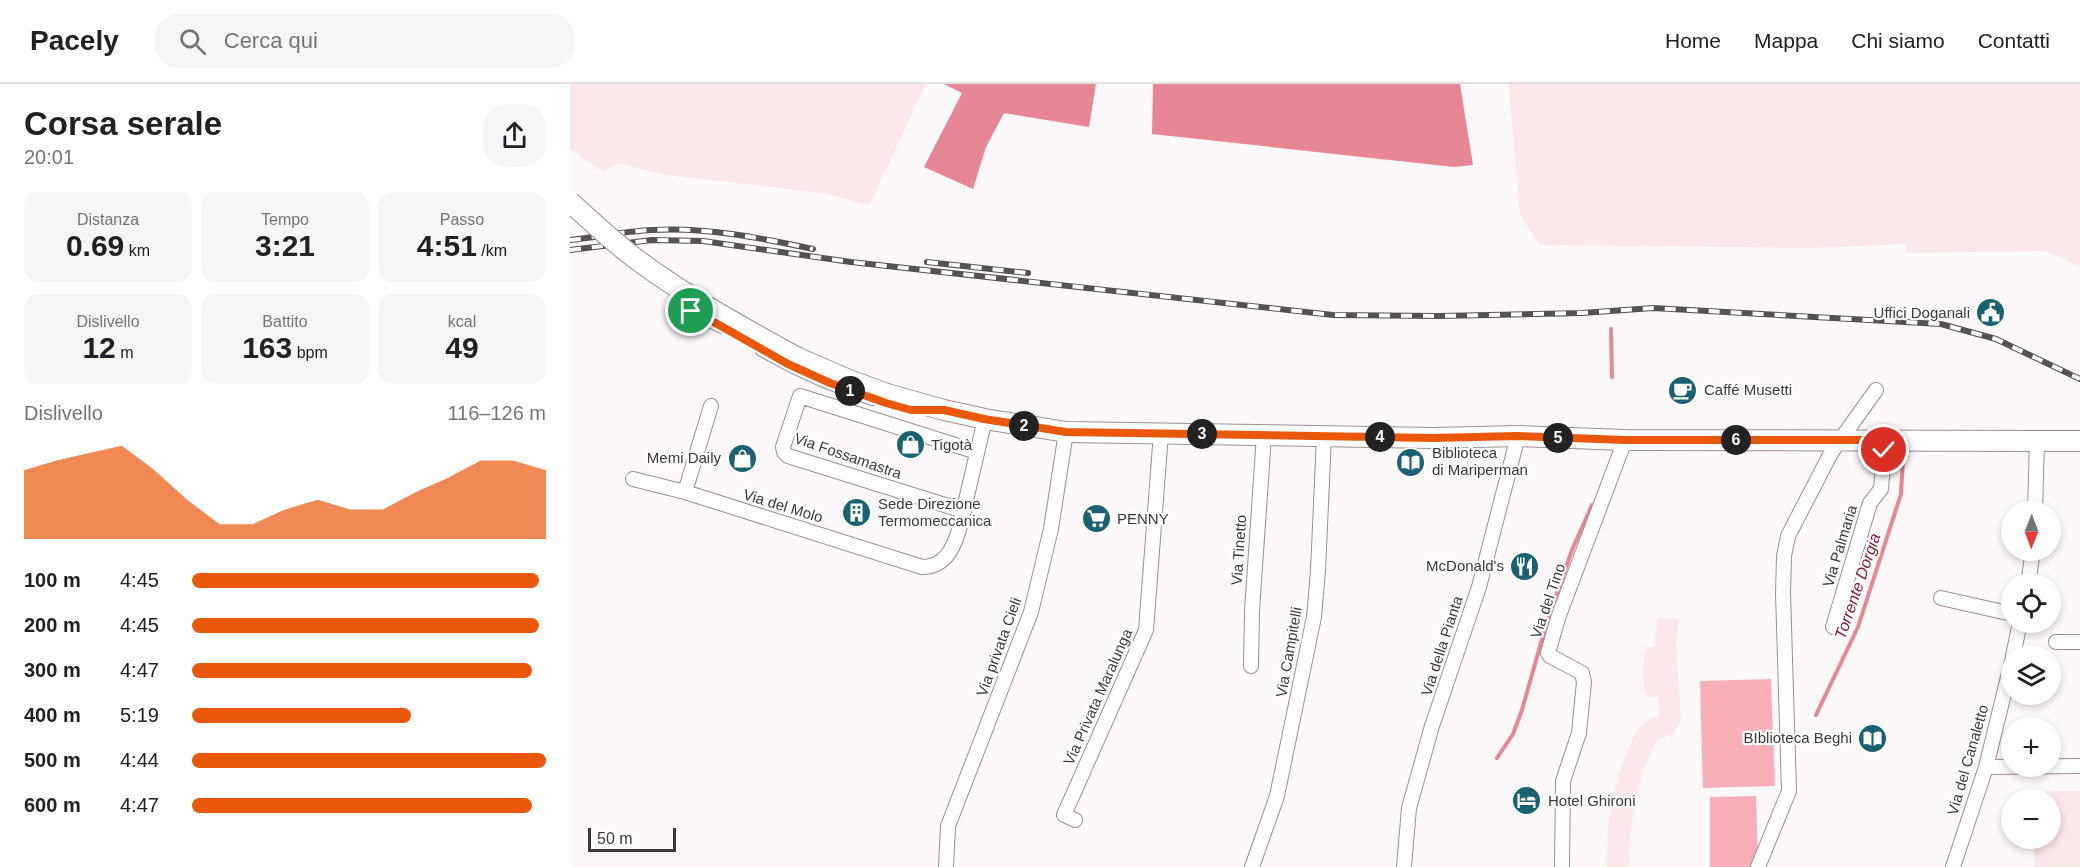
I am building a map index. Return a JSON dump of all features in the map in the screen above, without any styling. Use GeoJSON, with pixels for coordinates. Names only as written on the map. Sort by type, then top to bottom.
{"type":"FeatureCollection","features":[{"type":"Feature","properties":{"kind":"main road"},"geometry":{"type":"LineString","coordinates":[[570,202],[628,252],[659,275],[715,312],[798,358],[887,394],[944,410],[1066,432],[1433,438],[1518,436],[1625,440],[2080,441]]}},
{"type":"Feature","properties":{"kind":"street"},"geometry":{"type":"LineString","coordinates":[[691,311],[788,364],[830,383],[911,410],[944,410]]}},
{"type":"Feature","properties":{"kind":"street"},"geometry":{"type":"LineString","coordinates":[[1758,867],[1789,791],[1783,593],[1785,548],[1788,536],[1831,453],[1876,390]]}},
{"type":"Feature","properties":{"kind":"street","name":"Via Fossamastra"},"geometry":{"type":"LineString","coordinates":[[964,511],[788,456],[783,447],[800,396],[977,452]]}},
{"type":"Feature","properties":{"kind":"street"},"geometry":{"type":"LineString","coordinates":[[685,492],[711,406]]}},
{"type":"Feature","properties":{"kind":"street"},"geometry":{"type":"LineString","coordinates":[[964,511],[984,419]]}},
{"type":"Feature","properties":{"kind":"street","name":"Via privata Cieli"},"geometry":{"type":"LineString","coordinates":[[946,867],[948,826],[1031,612],[1051,529],[1066,432]]}},
{"type":"Feature","properties":{"kind":"street","name":"Via Privata Maralunga"},"geometry":{"type":"LineString","coordinates":[[1075,820],[1064,815],[1146,630],[1161,433]]}},
{"type":"Feature","properties":{"kind":"street","name":"Via Tinetto"},"geometry":{"type":"LineString","coordinates":[[1251,666],[1252,611],[1264,435]]}},
{"type":"Feature","properties":{"kind":"street","name":"Via Campitelli"},"geometry":{"type":"LineString","coordinates":[[1251,867],[1277,796],[1314,617],[1324,436]]}},
{"type":"Feature","properties":{"kind":"street","name":"Via della Pianta"},"geometry":{"type":"LineString","coordinates":[[1404,867],[1409,808],[1429,735],[1479,587],[1518,436]]}},
{"type":"Feature","properties":{"kind":"street","name":"Via del Tino"},"geometry":{"type":"LineString","coordinates":[[1562,867],[1563,781],[1579,733],[1584,682],[1582,673],[1548,653],[1558,618],[1625,440]]}},
{"type":"Feature","properties":{"kind":"street","name":"Via Palmaria"},"geometry":{"type":"LineString","coordinates":[[1833,627],[1870,503],[1881,489],[1885,440]]}},
{"type":"Feature","properties":{"kind":"street"},"geometry":{"type":"LineString","coordinates":[[2035,501],[2037,440]]}},
{"type":"Feature","properties":{"kind":"street","name":"Via del Molo"},"geometry":{"type":"LineString","coordinates":[[633,479],[685,492],[922,567],[935,565],[949,554],[964,511]]}},
{"type":"Feature","properties":{"kind":"street"},"geometry":{"type":"LineString","coordinates":[[1941,598],[2001,612]]}},
{"type":"Feature","properties":{"kind":"street"},"geometry":{"type":"LineString","coordinates":[[2056,642],[2080,642]]}},
{"type":"Feature","properties":{"kind":"street","name":"Via del Canaletto"},"geometry":{"type":"LineString","coordinates":[[1953,867],[1986,767],[2001,705]]}},
{"type":"Feature","properties":{"kind":"street"},"geometry":{"type":"LineString","coordinates":[[1986,767],[2080,766]]}},
{"type":"Feature","properties":{"kind":"shaded area"},"geometry":{"type":"Polygon","coordinates":[[[570,84],[926,84],[869,205],[823,193],[666,175],[618,163],[603,172],[570,149],[570,84]]]}},
{"type":"Feature","properties":{"kind":"shaded area"},"geometry":{"type":"Polygon","coordinates":[[[944,84],[1096,84],[1089,127],[1004,113],[986,147],[973,189],[924,167],[962,93],[944,84]]]}},
{"type":"Feature","properties":{"kind":"shaded area"},"geometry":{"type":"Polygon","coordinates":[[[1153,84],[1460,84],[1473,165],[1454,167],[1152,134],[1153,84]]]}},
{"type":"Feature","properties":{"kind":"shaded area"},"geometry":{"type":"Polygon","coordinates":[[[1509,84],[2080,84],[2080,266],[2045,251],[1907,253],[1906,244],[1816,248],[1540,245],[1520,215],[1509,84]]]}},
{"type":"Feature","properties":{"kind":"shaded area"},"geometry":{"type":"Polygon","coordinates":[[[1658,618],[1679,619],[1676,643],[1681,721],[1673,734],[1656,741],[1645,766],[1636,798],[1630,834],[1629,867],[1607,867],[1608,824],[1618,776],[1635,733],[1644,722],[1660,715],[1658,697],[1645,696],[1643,673],[1645,648],[1654,646],[1658,618]]]}},
{"type":"Feature","properties":{"kind":"shaded area"},"geometry":{"type":"Polygon","coordinates":[[[1771,679],[1775,786],[1703,788],[1700,681],[1771,679]]]}},
{"type":"Feature","properties":{"kind":"shaded area"},"geometry":{"type":"Polygon","coordinates":[[[2061,791],[2080,791],[2080,867],[2034,867],[2034,849],[2061,849],[2061,791]]]}},
{"type":"Feature","properties":{"kind":"shaded area"},"geometry":{"type":"Polygon","coordinates":[[[1756,796],[1758,860],[1752,861],[1752,867],[1710,867],[1710,797],[1756,796]]]}},
{"type":"Feature","properties":{"kind":"waterway"},"geometry":{"type":"LineString","coordinates":[[1611,329],[1612,377]]}},
{"type":"Feature","properties":{"kind":"waterway","name":"Torrente Dorgia"},"geometry":{"type":"LineString","coordinates":[[1816,715],[1858,627],[1901,494],[1903,460]]}},
{"type":"Feature","properties":{"kind":"waterway"},"geometry":{"type":"LineString","coordinates":[[1497,758],[1513,734],[1546,625],[1572,550],[1592,505]]}},
{"type":"Feature","properties":{"kind":"railway"},"geometry":{"type":"LineString","coordinates":[[570,240],[643,231],[693,230],[754,237],[813,249]]}},
{"type":"Feature","properties":{"kind":"railway"},"geometry":{"type":"LineString","coordinates":[[570,250],[652,240],[703,241],[851,262],[1333,315],[1439,316],[1582,313],[1653,308],[1941,324],[1996,339],[2080,379]]}},
{"type":"Feature","properties":{"kind":"railway"},"geometry":{"type":"LineString","coordinates":[[927,262],[1028,273]]}},
{"type":"Feature","properties":{"kind":"place","name":"Uffici Doganali"},"geometry":{"type":"Point","coordinates":[1991,313]}},
{"type":"Feature","properties":{"kind":"place","name":"Caffé Musetti"},"geometry":{"type":"Point","coordinates":[1683,390]}},
{"type":"Feature","properties":{"kind":"place","name":"Tigotà"},"geometry":{"type":"Point","coordinates":[910,445]}},
{"type":"Feature","properties":{"kind":"place","name":"Memi Daily"},"geometry":{"type":"Point","coordinates":[742,458]}},
{"type":"Feature","properties":{"kind":"place","name":"Biblioteca di Mariperman"},"geometry":{"type":"Point","coordinates":[1411,462]}},
{"type":"Feature","properties":{"kind":"place","name":"Sede Direzione Termomeccanica"},"geometry":{"type":"Point","coordinates":[857,513]}},
{"type":"Feature","properties":{"kind":"place","name":"PENNY"},"geometry":{"type":"Point","coordinates":[1096,519]}},
{"type":"Feature","properties":{"kind":"place","name":"McDonald's"},"geometry":{"type":"Point","coordinates":[1525,566]}},
{"type":"Feature","properties":{"kind":"place","name":"BIblioteca Beghi"},"geometry":{"type":"Point","coordinates":[1873,738]}},
{"type":"Feature","properties":{"kind":"place","name":"Hotel Ghironi"},"geometry":{"type":"Point","coordinates":[1527,801]}},
{"type":"Feature","properties":{"kind":"route"},"geometry":{"type":"LineString","coordinates":[[691,311],[788,364],[830,383],[886,403],[911,410],[944,410],[1066,432],[1433,438],[1518,436],[1625,440],[1885,440],[1884,450]]}}]}
